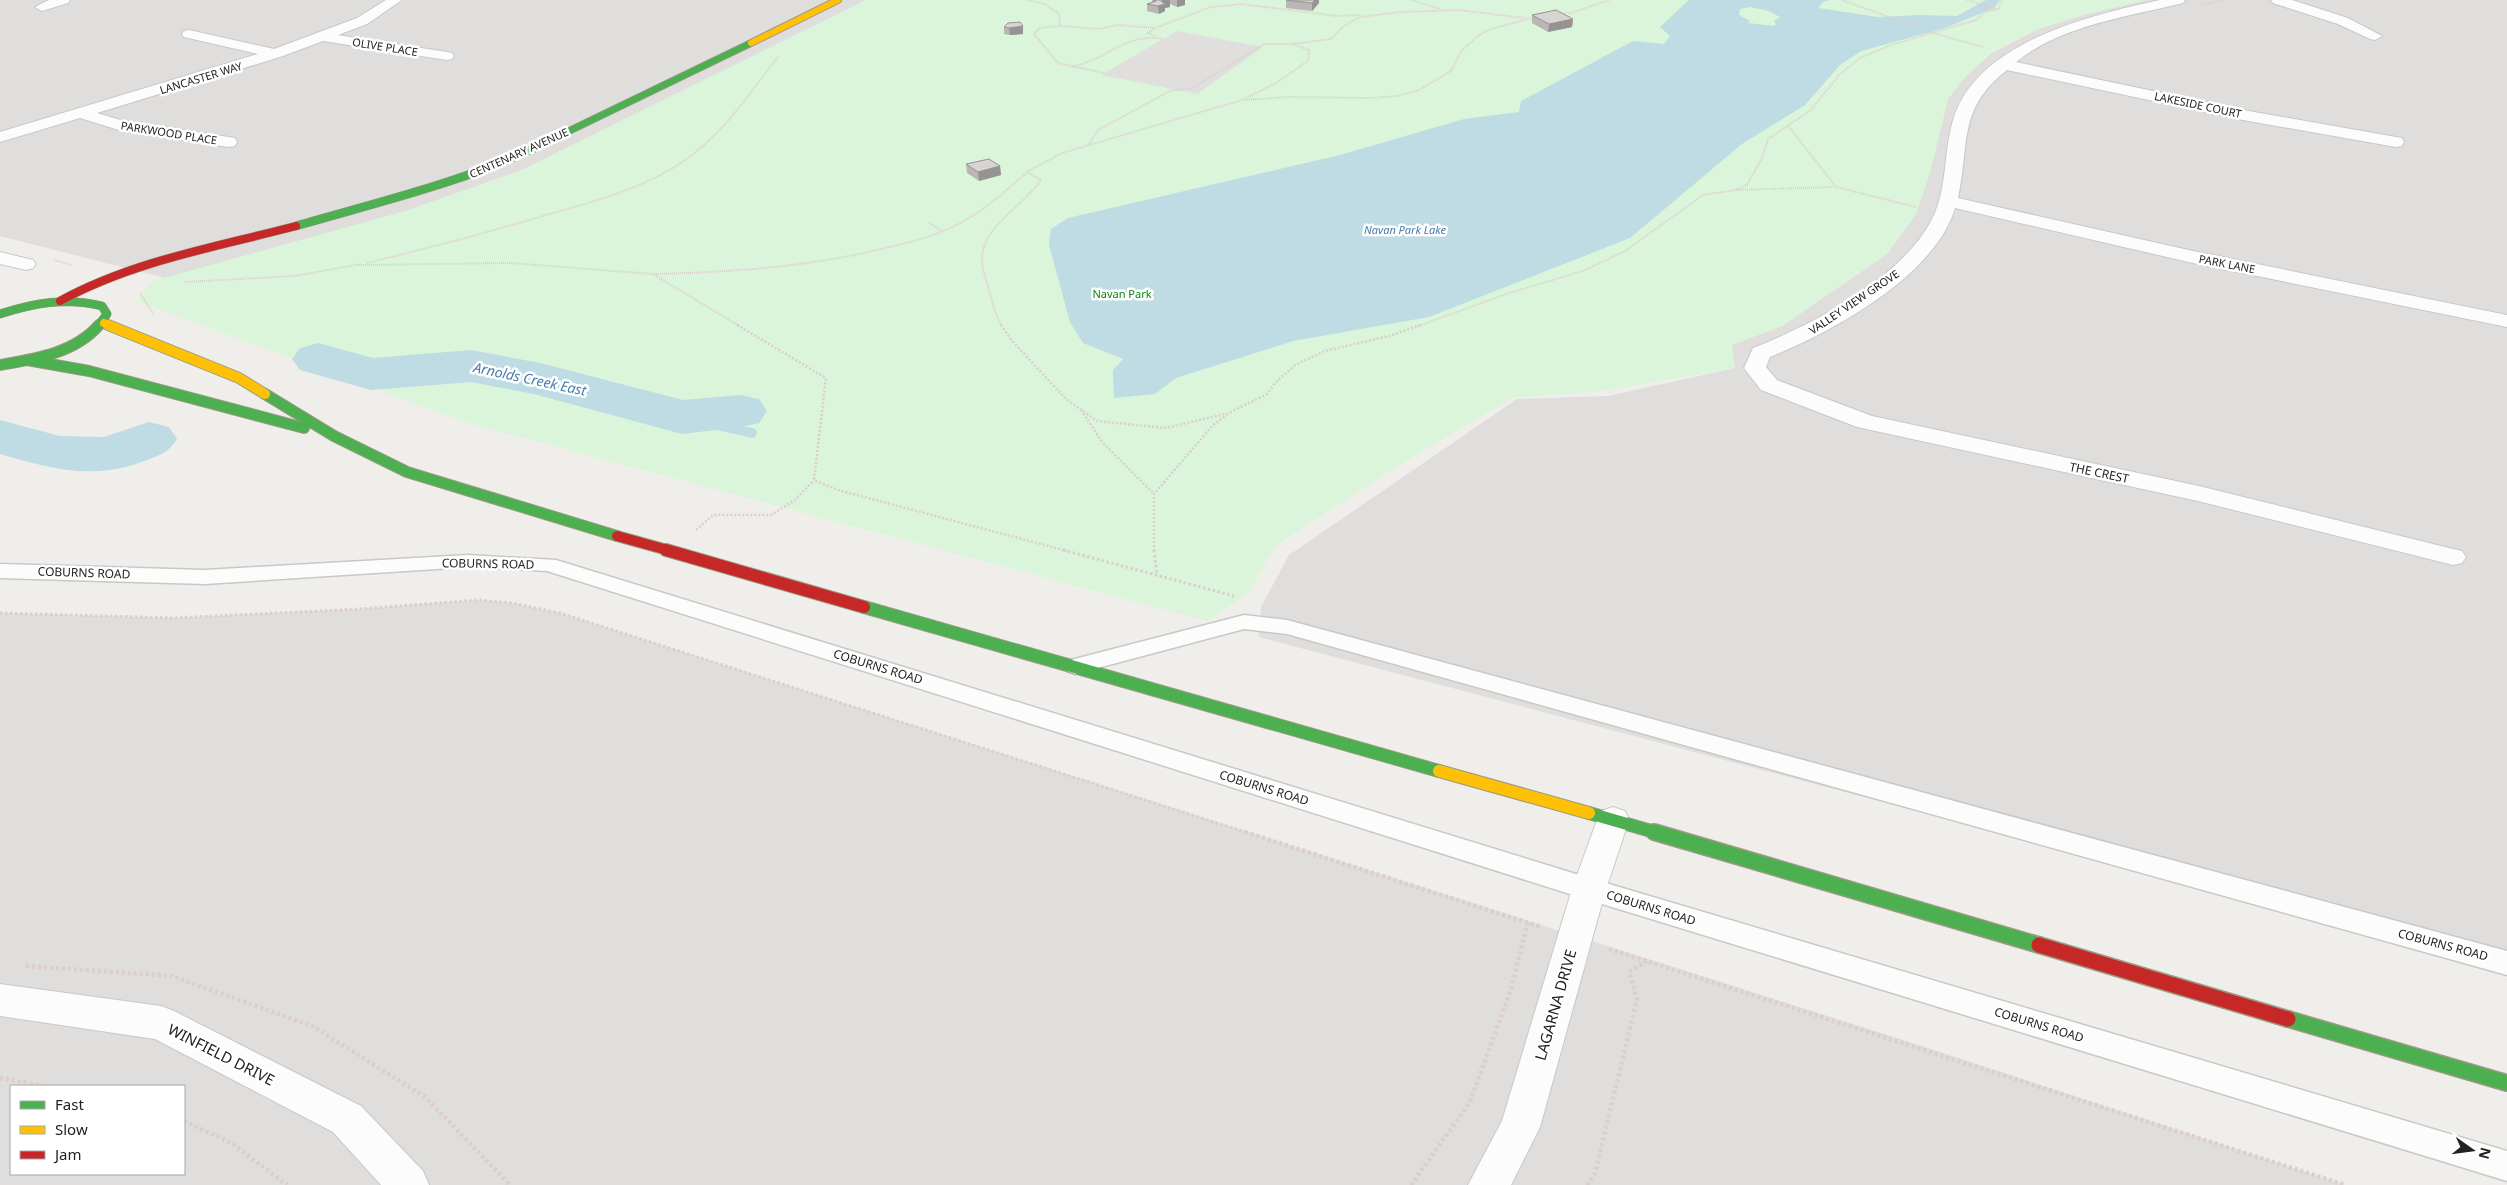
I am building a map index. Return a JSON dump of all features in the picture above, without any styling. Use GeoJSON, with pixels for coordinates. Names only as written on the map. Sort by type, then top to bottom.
{"type":"FeatureCollection","features":[{"type":"Feature","properties":{"kind":"street"},"geometry":{"type":"LineString","coordinates":[[42,7],[62,0]]}},
{"type":"Feature","properties":{"kind":"street","name":"LANCASTER WAY"},"geometry":{"type":"LineString","coordinates":[[0,137],[324,37],[362,21],[395,0]]}},
{"type":"Feature","properties":{"kind":"street","name":"CENTENARY AVENUE"},"geometry":{"type":"LineString","coordinates":[[60,301],[88,284],[148,263],[181,257],[398,198],[476,172],[522,154],[838,0]]}},
{"type":"Feature","properties":{"kind":"street","name":"VALLEY VIEW GROVE"},"geometry":{"type":"LineString","coordinates":[[1755,368],[1761,353],[1808,334],[1855,305],[1904,269],[1938,228],[1954,175],[1956,133],[1972,96],[2002,64],[2056,35],[2107,16],[2178,0]]}},
{"type":"Feature","properties":{"kind":"street"},"geometry":{"type":"LineString","coordinates":[[2278,0],[2343,21],[2375,36]]}},
{"type":"Feature","properties":{"kind":"street"},"geometry":{"type":"LineString","coordinates":[[189,34],[274,54]]}},
{"type":"Feature","properties":{"kind":"street","name":"OLIVE PLACE"},"geometry":{"type":"LineString","coordinates":[[324,37],[447,56]]}},
{"type":"Feature","properties":{"kind":"street","name":"LAKESIDE COURT"},"geometry":{"type":"LineString","coordinates":[[2002,64],[2243,115],[2396,142]]}},
{"type":"Feature","properties":{"kind":"street","name":"PARKWOOD PLACE"},"geometry":{"type":"LineString","coordinates":[[82,113],[122,126],[229,142]]}},
{"type":"Feature","properties":{"kind":"street","name":"PARK LANE"},"geometry":{"type":"LineString","coordinates":[[1945,208],[2507,321]]}},
{"type":"Feature","properties":{"kind":"street","name":"CENTENARY AVENUE"},"geometry":{"type":"LineString","coordinates":[[137,280],[181,257]]}},
{"type":"Feature","properties":{"kind":"street"},"geometry":{"type":"LineString","coordinates":[[0,258],[26,264]]}},
{"type":"Feature","properties":{"kind":"street"},"geometry":{"type":"LineString","coordinates":[[0,314],[30,305],[78,300],[106,303],[107,314],[104,324],[92,334],[74,344],[27,360],[0,364]]}},
{"type":"Feature","properties":{"kind":"street"},"geometry":{"type":"LineString","coordinates":[[8,301],[30,305]]}},
{"type":"Feature","properties":{"kind":"street"},"geometry":{"type":"LineString","coordinates":[[104,324],[239,378],[334,436],[408,472],[672,552],[1613,820],[2507,1083]]}},
{"type":"Feature","properties":{"kind":"street"},"geometry":{"type":"LineString","coordinates":[[27,360],[89,371],[334,436]]}},
{"type":"Feature","properties":{"kind":"street","name":"THE CREST"},"geometry":{"type":"LineString","coordinates":[[1755,368],[1769,385],[1865,422],[2199,494],[2454,557]]}},
{"type":"Feature","properties":{"kind":"street","name":"LAGARNA DRIVE"},"geometry":{"type":"LineString","coordinates":[[1489,1185],[1520,1128],[1589,889],[1613,820]]}},
{"type":"Feature","properties":{"kind":"street","name":"WINFIELD DRIVE"},"geometry":{"type":"LineString","coordinates":[[0,1000],[161,1023],[347,1120],[408,1185]]}},
{"type":"Feature","properties":{"kind":"lane","name":"COBURNS ROAD"},"geometry":{"type":"LineString","coordinates":[[0,571],[205,577],[468,561],[549,565],[1589,889],[2507,1166]]}},
{"type":"Feature","properties":{"kind":"lane","name":"COBURNS ROAD"},"geometry":{"type":"LineString","coordinates":[[1075,666],[1244,622],[1287,627],[2507,963]]}},
{"type":"Feature","properties":{"kind":"path"},"geometry":{"type":"LineString","coordinates":[[1027,0],[1045,4],[1059,14],[1060,26]]}},
{"type":"Feature","properties":{"kind":"path"},"geometry":{"type":"LineString","coordinates":[[1411,0],[1443,10]]}},
{"type":"Feature","properties":{"kind":"path"},"geometry":{"type":"LineString","coordinates":[[1553,15],[1571,13],[1609,0]]}},
{"type":"Feature","properties":{"kind":"path"},"geometry":{"type":"LineString","coordinates":[[1842,0],[1936,34]]}},
{"type":"Feature","properties":{"kind":"path"},"geometry":{"type":"LineString","coordinates":[[1967,0],[1998,9]]}},
{"type":"Feature","properties":{"kind":"path"},"geometry":{"type":"LineString","coordinates":[[1998,9],[2002,0]]}},
{"type":"Feature","properties":{"kind":"path"},"geometry":{"type":"LineString","coordinates":[[2196,6],[2223,0]]}},
{"type":"Feature","properties":{"kind":"path"},"geometry":{"type":"LineString","coordinates":[[1164,39],[1148,33],[1155,28],[1211,7],[1241,4],[1304,10],[1347,17],[1443,10],[1525,18],[1544,16]]}},
{"type":"Feature","properties":{"kind":"path"},"geometry":{"type":"LineString","coordinates":[[1290,4],[1286,8],[1292,9]]}},
{"type":"Feature","properties":{"kind":"path"},"geometry":{"type":"LineString","coordinates":[[1735,190],[1747,185],[1762,158],[1768,139],[1789,127],[1811,110],[1839,76],[1860,58],[1892,45],[1936,34],[1976,20],[1985,12],[1998,9]]}},
{"type":"Feature","properties":{"kind":"path"},"geometry":{"type":"LineString","coordinates":[[1304,10],[1312,10]]}},
{"type":"Feature","properties":{"kind":"path"},"geometry":{"type":"LineString","coordinates":[[1088,146],[1098,130],[1170,91],[1193,88],[1264,44],[1292,44],[1331,39],[1344,26],[1360,17],[1400,12]]}},
{"type":"Feature","properties":{"kind":"path"},"geometry":{"type":"LineString","coordinates":[[1242,100],[1288,97],[1371,98],[1398,96],[1419,90],[1451,71],[1462,50],[1478,36],[1488,30],[1525,18]]}},
{"type":"Feature","properties":{"kind":"path"},"geometry":{"type":"LineString","coordinates":[[1104,73],[1058,64],[1034,34],[1040,28],[1060,26],[1089,29],[1118,25],[1155,28]]}},
{"type":"Feature","properties":{"kind":"path"},"geometry":{"type":"LineString","coordinates":[[1071,67],[1100,56],[1120,44],[1138,38],[1155,36]]}},
{"type":"Feature","properties":{"kind":"path"},"geometry":{"type":"LineString","coordinates":[[359,265],[511,263],[653,274],[733,272],[790,268],[850,258],[942,231],[982,210],[1028,172],[1062,154],[1242,100],[1276,83],[1308,61],[1309,50],[1292,44]]}},
{"type":"Feature","properties":{"kind":"path"},"geometry":{"type":"LineString","coordinates":[[137,280],[169,282],[246,281],[319,275],[507,227],[607,198],[654,179],[697,151],[729,119],[784,49]]}},
{"type":"Feature","properties":{"kind":"path"},"geometry":{"type":"LineString","coordinates":[[1789,127],[1836,187]]}},
{"type":"Feature","properties":{"kind":"path"},"geometry":{"type":"LineString","coordinates":[[1028,172],[1041,180],[1033,192],[1000,222],[987,241],[982,262],[996,316],[1012,341],[1066,399],[1097,421],[1166,428],[1229,413]]}},
{"type":"Feature","properties":{"kind":"path"},"geometry":{"type":"LineString","coordinates":[[814,480],[838,490],[1157,575],[1154,550],[1154,494],[1213,425],[1229,413],[1266,394],[1295,365],[1325,351],[1389,336],[1509,293],[1583,271],[1624,251],[1703,196],[1735,190],[1836,187],[1945,208]]}},
{"type":"Feature","properties":{"kind":"path"},"geometry":{"type":"LineString","coordinates":[[928,222],[942,231]]}},
{"type":"Feature","properties":{"kind":"path"},"geometry":{"type":"LineString","coordinates":[[653,274],[826,378],[814,480],[795,500],[771,515],[713,515],[672,552]]}},
{"type":"Feature","properties":{"kind":"path"},"geometry":{"type":"LineString","coordinates":[[1080,409],[1094,431],[1154,494]]}},
{"type":"Feature","properties":{"kind":"path"},"geometry":{"type":"LineString","coordinates":[[0,613],[173,618],[359,609],[478,600],[512,603],[560,613],[2345,1185]]}},
{"type":"Feature","properties":{"kind":"path"},"geometry":{"type":"LineString","coordinates":[[1410,1185],[1470,1102],[1510,992],[1528,923]]}},
{"type":"Feature","properties":{"kind":"path"},"geometry":{"type":"LineString","coordinates":[[1587,1185],[1595,1173],[1637,999],[1629,972],[1647,961]]}},
{"type":"Feature","properties":{"kind":"path"},"geometry":{"type":"LineString","coordinates":[[19,965],[172,976],[312,1026],[425,1097],[510,1185]]}},
{"type":"Feature","properties":{"kind":"path"},"geometry":{"type":"LineString","coordinates":[[0,1078],[39,1085]]}},
{"type":"Feature","properties":{"kind":"path"},"geometry":{"type":"LineString","coordinates":[[185,1121],[233,1144],[287,1185]]}},
{"type":"Feature","properties":{"kind":"shaded area"},"geometry":{"type":"Polygon","coordinates":[[[0,0],[866,0],[522,170],[406,211],[165,278],[0,236],[0,0]]]}},
{"type":"Feature","properties":{"kind":"shaded area"},"geometry":{"type":"Polygon","coordinates":[[[2146,0],[2507,0],[2507,967],[1259,637],[1261,607],[1289,555],[1517,399],[1608,396],[1735,368],[1731,345],[1782,326],[1887,254],[1916,214],[1930,172],[1948,99],[1964,78],[1990,54],[2038,29],[2083,15],[2146,0]]]}},
{"type":"Feature","properties":{"kind":"shaded area"},"geometry":{"type":"Polygon","coordinates":[[[1177,31],[1263,47],[1197,94],[1101,75],[1177,31]]]}},
{"type":"Feature","properties":{"kind":"shaded area"},"geometry":{"type":"Polygon","coordinates":[[[478,600],[512,603],[560,613],[1919,1045],[2345,1185],[0,1185],[0,613],[173,618],[359,609],[478,600]]]}},
{"type":"Feature","properties":{"kind":"green space","name":"Navan Park"},"geometry":{"type":"Polygon","coordinates":[[[866,0],[2146,0],[2083,15],[2038,29],[1995,50],[1964,78],[1948,99],[1930,172],[1916,214],[1887,254],[1782,326],[1732,345],[1735,368],[1601,391],[1512,398],[1399,465],[1275,546],[1249,593],[1207,621],[468,423],[136,301],[153,281],[406,211],[522,170],[866,0]]]}},
{"type":"Feature","properties":{"kind":"water","name":"Navan Park Lake"},"geometry":{"type":"Polygon","coordinates":[[[1689,0],[1830,0],[1823,2],[1818,8],[1878,17],[1957,16],[1986,0],[2000,0],[1994,8],[1945,28],[1861,51],[1840,65],[1805,105],[1742,144],[1630,238],[1429,317],[1293,341],[1176,378],[1155,394],[1114,398],[1113,370],[1123,359],[1083,343],[1070,322],[1049,245],[1051,229],[1068,218],[1340,155],[1464,119],[1519,112],[1521,101],[1633,41],[1664,44],[1670,36],[1660,27],[1689,0]],[[1750,7],[1740,9],[1739,15],[1750,21],[1748,23],[1774,26],[1776,24],[1774,21],[1780,17],[1769,11],[1750,7]]]}},
{"type":"Feature","properties":{"kind":"building"},"geometry":{"type":"Polygon","coordinates":[[[1154,0],[1167,0],[1161,1],[1165,4],[1158,6],[1147,4],[1156,1],[1154,0]]]}},
{"type":"Feature","properties":{"kind":"building"},"geometry":{"type":"Polygon","coordinates":[[[1286,0],[1315,0],[1312,3],[1286,0]]]}},
{"type":"Feature","properties":{"kind":"building"},"geometry":{"type":"Polygon","coordinates":[[[1556,10],[1573,19],[1549,24],[1532,15],[1556,10]]]}},
{"type":"Feature","properties":{"kind":"building"},"geometry":{"type":"Polygon","coordinates":[[[1020,22],[1023,26],[1004,27],[1008,23],[1020,22]]]}},
{"type":"Feature","properties":{"kind":"building"},"geometry":{"type":"Polygon","coordinates":[[[989,159],[1000,166],[978,172],[966,164],[989,159]]]}},
{"type":"Feature","properties":{"kind":"waterway","name":"Arnolds Creek East"},"geometry":{"type":"LineString","coordinates":[[318,359],[371,374],[471,366],[540,379],[682,417],[740,411]]}},
{"type":"Feature","properties":{"kind":"waterway"},"geometry":{"type":"LineString","coordinates":[[682,417],[752,433]]}},
{"type":"Feature","properties":{"kind":"waterway","name":"Arnolds Creek East"},"geometry":{"type":"LineString","coordinates":[[0,437],[59,453],[111,454],[149,439]]}},
{"type":"Feature","properties":{"kind":"traffic: fast"},"geometry":{"type":"LineString","coordinates":[[296,226],[438,184],[522,154],[751,43]]}},
{"type":"Feature","properties":{"kind":"traffic: fast"},"geometry":{"type":"LineString","coordinates":[[0,314],[25,306],[51,301],[76,301],[102,306],[107,314],[98,327],[74,345],[45,356],[0,365]]}},
{"type":"Feature","properties":{"kind":"traffic: fast"},"geometry":{"type":"LineString","coordinates":[[27,360],[89,371],[304,428]]}},
{"type":"Feature","properties":{"kind":"traffic: fast"},"geometry":{"type":"LineString","coordinates":[[265,394],[334,436],[407,472],[617,536]]}},
{"type":"Feature","properties":{"kind":"traffic: fast"},"geometry":{"type":"LineString","coordinates":[[864,607],[1439,771]]}},
{"type":"Feature","properties":{"kind":"traffic: fast"},"geometry":{"type":"LineString","coordinates":[[1589,813],[2039,945]]}},
{"type":"Feature","properties":{"kind":"traffic: fast"},"geometry":{"type":"LineString","coordinates":[[2288,1019],[2507,1083]]}},
{"type":"Feature","properties":{"kind":"traffic: slow"},"geometry":{"type":"LineString","coordinates":[[751,43],[838,0]]}},
{"type":"Feature","properties":{"kind":"traffic: slow"},"geometry":{"type":"LineString","coordinates":[[104,323],[239,378],[265,394]]}},
{"type":"Feature","properties":{"kind":"traffic: slow"},"geometry":{"type":"LineString","coordinates":[[1439,771],[1589,813]]}},
{"type":"Feature","properties":{"kind":"traffic: jam"},"geometry":{"type":"LineString","coordinates":[[60,301],[89,285],[133,268],[296,226]]}},
{"type":"Feature","properties":{"kind":"traffic: jam"},"geometry":{"type":"LineString","coordinates":[[617,536],[864,607]]}},
{"type":"Feature","properties":{"kind":"traffic: jam"},"geometry":{"type":"LineString","coordinates":[[2039,945],[2288,1019]]}}]}
